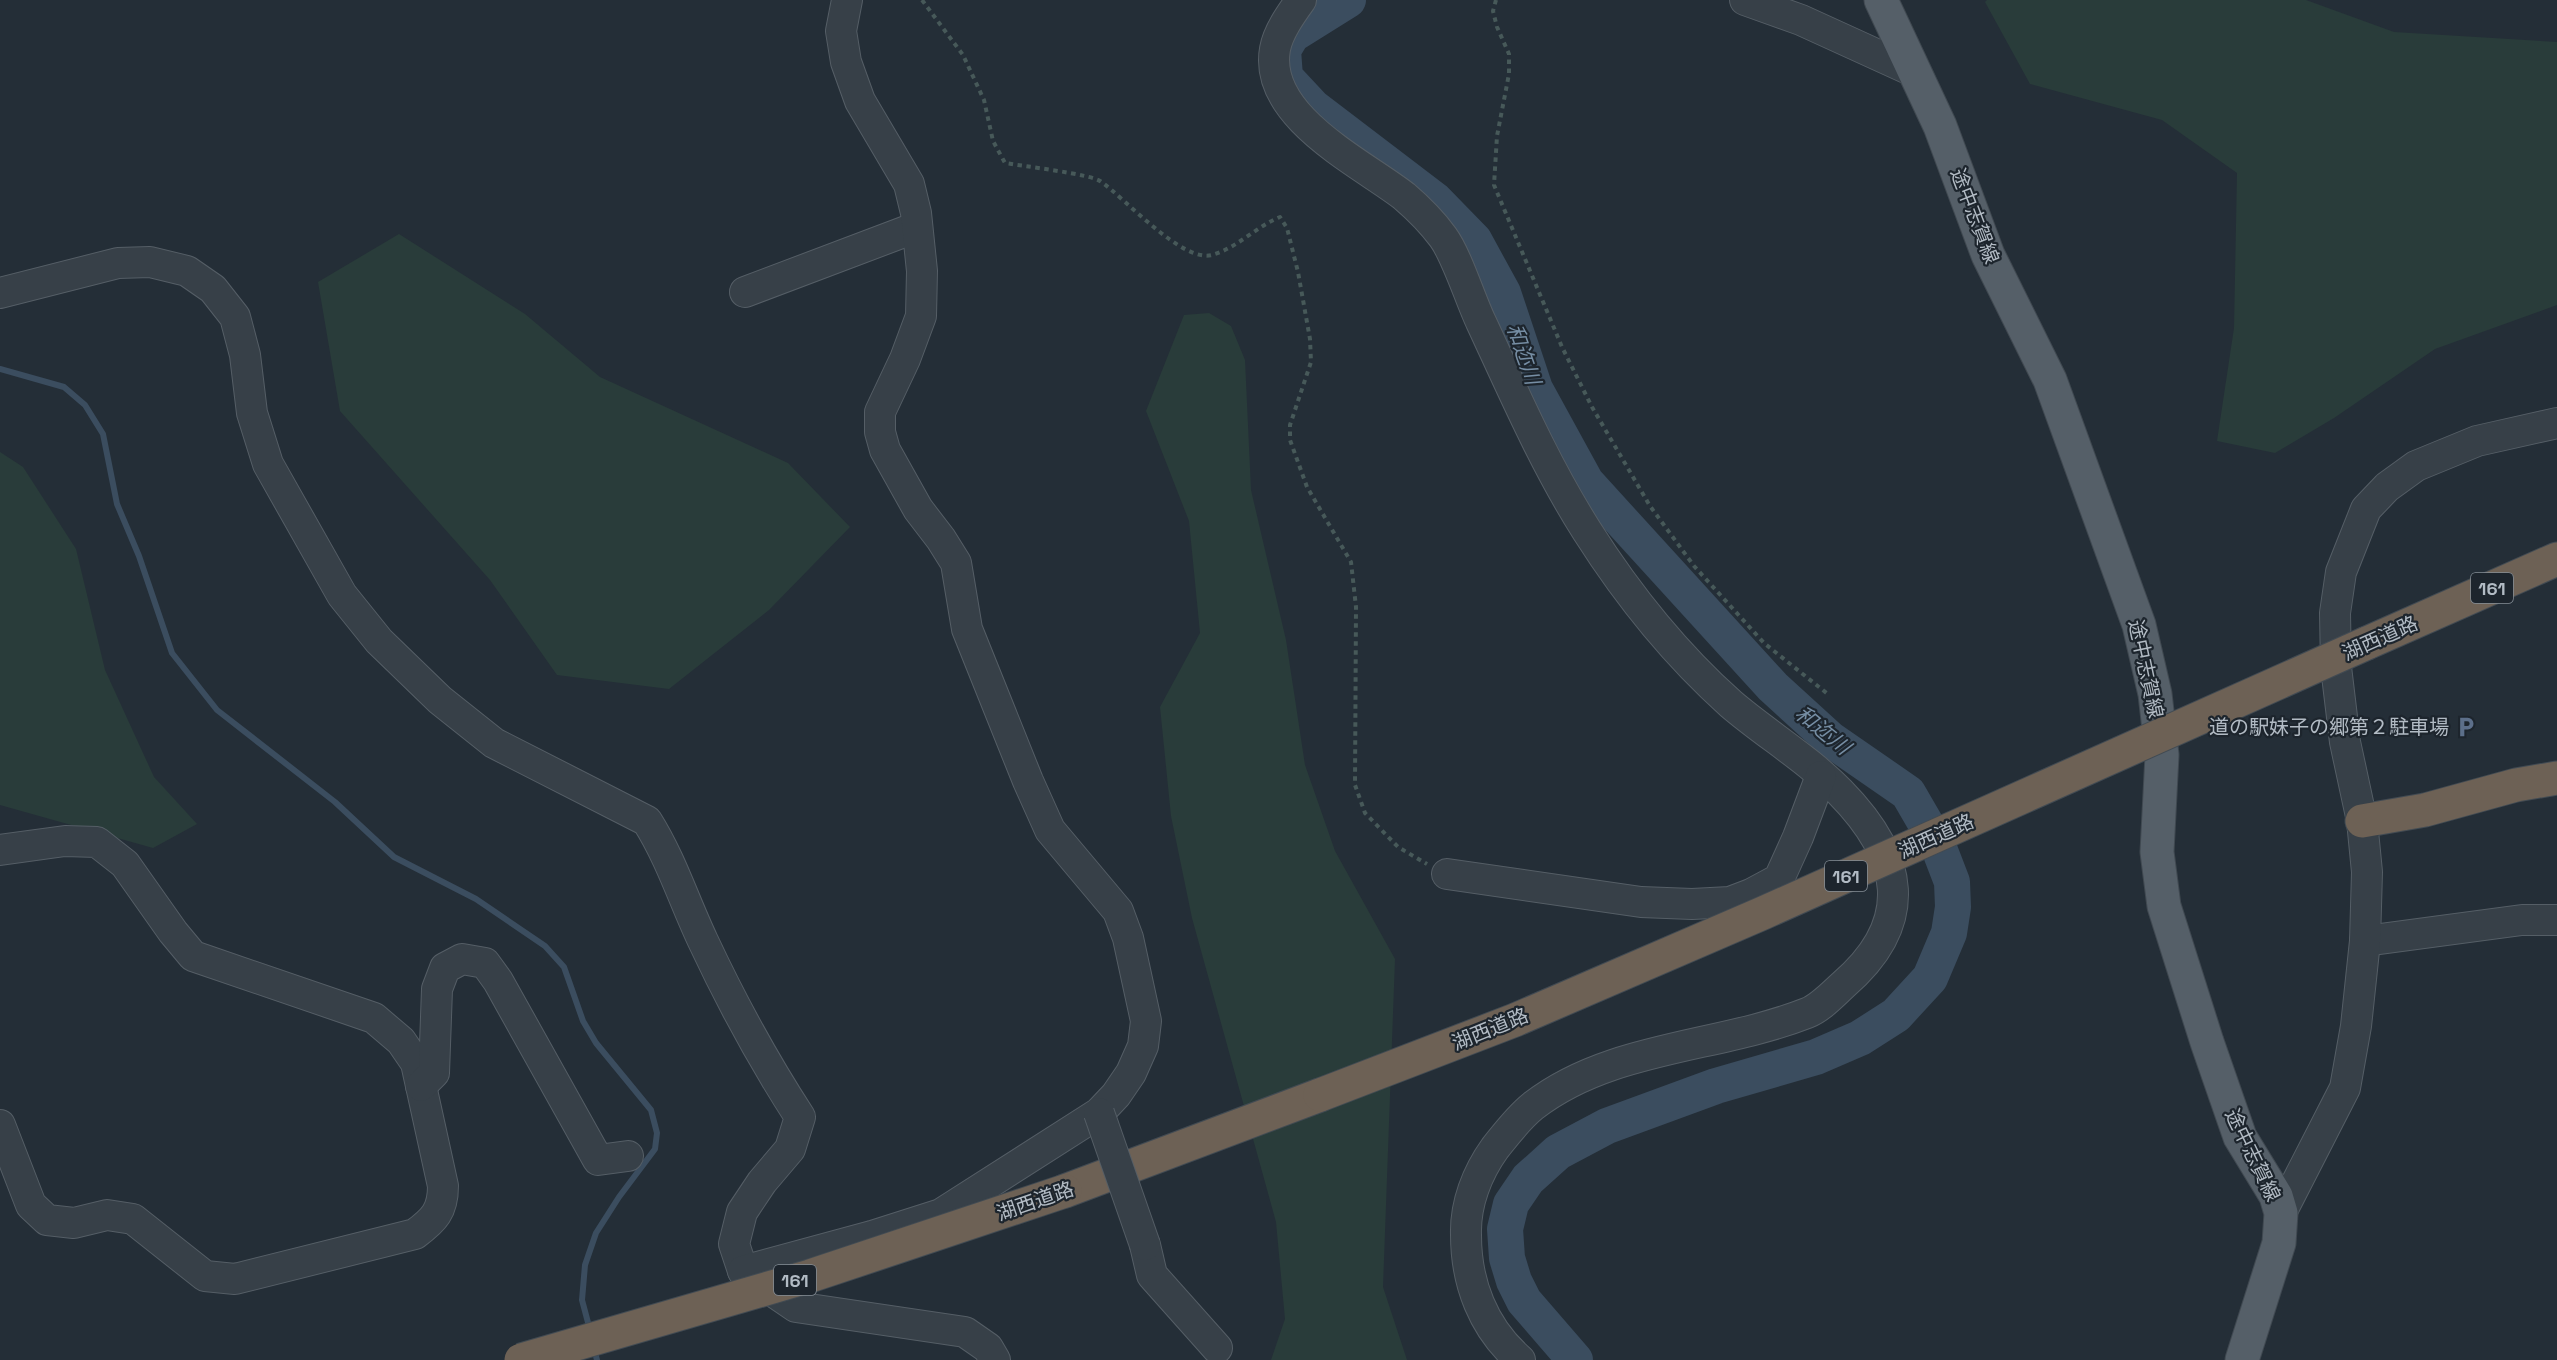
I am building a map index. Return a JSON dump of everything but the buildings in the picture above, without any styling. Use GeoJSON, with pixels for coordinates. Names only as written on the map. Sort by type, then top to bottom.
{"type":"FeatureCollection","features":[{"type":"Feature","properties":{"kind":"highway"},"geometry":{"type":"LineString","coordinates":[[2427,616],[2557,548]]}},
{"type":"Feature","properties":{"kind":"highway","name":"湖西道路"},"geometry":{"type":"LineString","coordinates":[[522,1360],[810,1276],[1065,1191],[1515,1020],[1764,914],[2557,559]]}},
{"type":"Feature","properties":{"kind":"highway","name":"湖西道路"},"geometry":{"type":"LineString","coordinates":[[2427,616],[2557,569]]}},
{"type":"Feature","properties":{"kind":"highway"},"geometry":{"type":"LineString","coordinates":[[2362,821],[2425,810],[2516,785],[2557,778]]}},
{"type":"Feature","properties":{"kind":"main road","name":"途中志賀線"},"geometry":{"type":"LineString","coordinates":[[1881,0],[1940,126],[1989,255],[2050,380],[2139,625],[2155,694],[2162,755],[2157,852],[2163,906],[2240,1137],[2276,1196],[2281,1213],[2279,1243],[2241,1360]]}},
{"type":"Feature","properties":{"kind":"street"},"geometry":{"type":"LineString","coordinates":[[742,1271],[872,1236],[941,1214],[1099,1113],[1116,1095],[1131,1073],[1143,1046],[1146,1021],[1128,938],[1118,911],[1050,830],[967,629],[956,563],[918,509],[885,450],[880,432],[880,412],[906,359],[921,316],[922,271],[909,184],[860,101],[846,62],[841,31],[847,0]]}},
{"type":"Feature","properties":{"kind":"street"},"geometry":{"type":"LineString","coordinates":[[1301,0],[1277,39],[1273,55],[1276,81],[1294,111],[1318,134],[1404,197],[1428,218],[1447,241],[1468,294],[1535,441],[1585,528],[1628,592],[1687,661],[1730,703],[1838,790],[1871,828],[1893,876],[1893,906],[1886,933],[1859,972],[1813,1011],[1731,1037],[1636,1058],[1574,1080],[1533,1106],[1511,1128],[1481,1167],[1470,1201],[1465,1228],[1473,1291],[1485,1320],[1520,1360]]}},
{"type":"Feature","properties":{"kind":"street"},"geometry":{"type":"LineString","coordinates":[[1745,0],[1801,20],[1915,72]]}},
{"type":"Feature","properties":{"kind":"street"},"geometry":{"type":"LineString","coordinates":[[746,292],[917,227]]}},
{"type":"Feature","properties":{"kind":"street"},"geometry":{"type":"LineString","coordinates":[[0,293],[118,263],[140,262],[150,262],[187,271],[213,289],[235,317],[245,355],[252,412],[268,464],[342,595],[387,648],[440,700],[494,743],[647,821],[660,842],[701,938],[739,1017],[800,1117],[790,1149],[762,1182],[742,1212],[735,1244],[742,1271],[795,1307],[966,1332],[988,1348],[995,1360]]}},
{"type":"Feature","properties":{"kind":"street"},"geometry":{"type":"LineString","coordinates":[[2281,1213],[2344,1088],[2356,1026],[2365,940],[2367,872],[2362,821],[2345,742],[2336,667],[2335,612],[2341,572],[2366,509],[2387,487],[2416,466],[2477,441],[2557,423]]}},
{"type":"Feature","properties":{"kind":"street"},"geometry":{"type":"LineString","coordinates":[[1447,874],[1641,902],[1692,904],[1730,902],[1779,879],[1821,776]]}},
{"type":"Feature","properties":{"kind":"street"},"geometry":{"type":"LineString","coordinates":[[0,850],[65,841],[97,842],[125,864],[173,932],[193,956],[374,1018],[401,1041],[416,1063],[443,1186],[443,1200],[434,1220],[415,1234],[235,1280],[205,1276],[133,1219],[107,1215],[75,1223],[47,1220],[31,1205],[0,1125]]}},
{"type":"Feature","properties":{"kind":"street"},"geometry":{"type":"LineString","coordinates":[[2365,940],[2522,920],[2557,920]]}},
{"type":"Feature","properties":{"kind":"street"},"geometry":{"type":"LineString","coordinates":[[421,1086],[434,1073],[438,989],[445,968],[462,959],[485,963],[498,981],[598,1160],[628,1156]]}},
{"type":"Feature","properties":{"kind":"street"},"geometry":{"type":"LineString","coordinates":[[1099,1113],[1145,1245],[1152,1275],[1217,1348]]}},
{"type":"Feature","properties":{"kind":"path"},"geometry":{"type":"LineString","coordinates":[[922,0],[963,55],[984,100],[993,141],[1005,163],[1098,178],[1183,250],[1202,255],[1211,255],[1224,250],[1280,217],[1287,228],[1298,272],[1311,362],[1290,425],[1290,440],[1307,487],[1351,562],[1356,606],[1355,785],[1365,813],[1398,847],[1447,874]]}},
{"type":"Feature","properties":{"kind":"path"},"geometry":{"type":"LineString","coordinates":[[1496,0],[1493,11],[1497,27],[1509,54],[1509,74],[1497,136],[1494,185],[1562,347],[1592,407],[1650,506],[1694,566],[1764,643],[1829,695]]}},
{"type":"Feature","properties":{"kind":"green space"},"geometry":{"type":"Polygon","coordinates":[[[1987,0],[2306,0],[2394,32],[2557,42],[2557,305],[2435,349],[2334,418],[2275,453],[2217,441],[2234,328],[2237,173],[2162,120],[2030,84],[1985,2],[1987,0]]]}},
{"type":"Feature","properties":{"kind":"green space"},"geometry":{"type":"Polygon","coordinates":[[[399,234],[525,314],[600,377],[788,463],[850,527],[769,610],[669,689],[557,675],[490,580],[340,411],[318,282],[399,234]]]}},
{"type":"Feature","properties":{"kind":"green space"},"geometry":{"type":"Polygon","coordinates":[[[1209,313],[1231,326],[1245,360],[1251,490],[1286,640],[1305,765],[1335,851],[1395,959],[1383,1287],[1407,1360],[1271,1360],[1285,1319],[1276,1222],[1192,918],[1171,816],[1160,707],[1200,633],[1189,521],[1146,411],[1184,315],[1209,313]]]}},
{"type":"Feature","properties":{"kind":"green space"},"geometry":{"type":"Polygon","coordinates":[[[0,452],[23,467],[76,549],[105,670],[154,777],[197,824],[153,848],[0,805],[0,452]]]}},
{"type":"Feature","properties":{"kind":"waterway","name":"和迩川"},"geometry":{"type":"LineString","coordinates":[[1348,0],[1292,35],[1283,50],[1285,77],[1313,107],[1435,200],[1474,240],[1503,293],[1535,389],[1586,482],[1773,687],[1830,739],[1908,793],[1937,843],[1952,882],[1953,907],[1949,933],[1930,978],[1896,1015],[1860,1038],[1816,1057],[1716,1086],[1607,1126],[1558,1152],[1528,1179],[1511,1204],[1505,1229],[1507,1258],[1514,1281],[1524,1301],[1575,1360]]}},
{"type":"Feature","properties":{"kind":"waterway"},"geometry":{"type":"LineString","coordinates":[[0,369],[64,387],[85,405],[103,434],[117,504],[139,556],[172,653],[217,710],[335,802],[394,857],[476,899],[545,946],[564,967],[583,1021],[596,1043],[651,1110],[657,1133],[655,1149],[619,1197],[596,1233],[585,1265],[582,1300],[590,1330]]}},
{"type":"Feature","properties":{"kind":"waterway"},"geometry":{"type":"LineString","coordinates":[[594,1349],[597,1360]]}},
{"type":"Feature","properties":{"kind":"place","name":"道の駅妹子の郷第２駐車場"},"geometry":{"type":"Point","coordinates":[2466,727]}}]}
